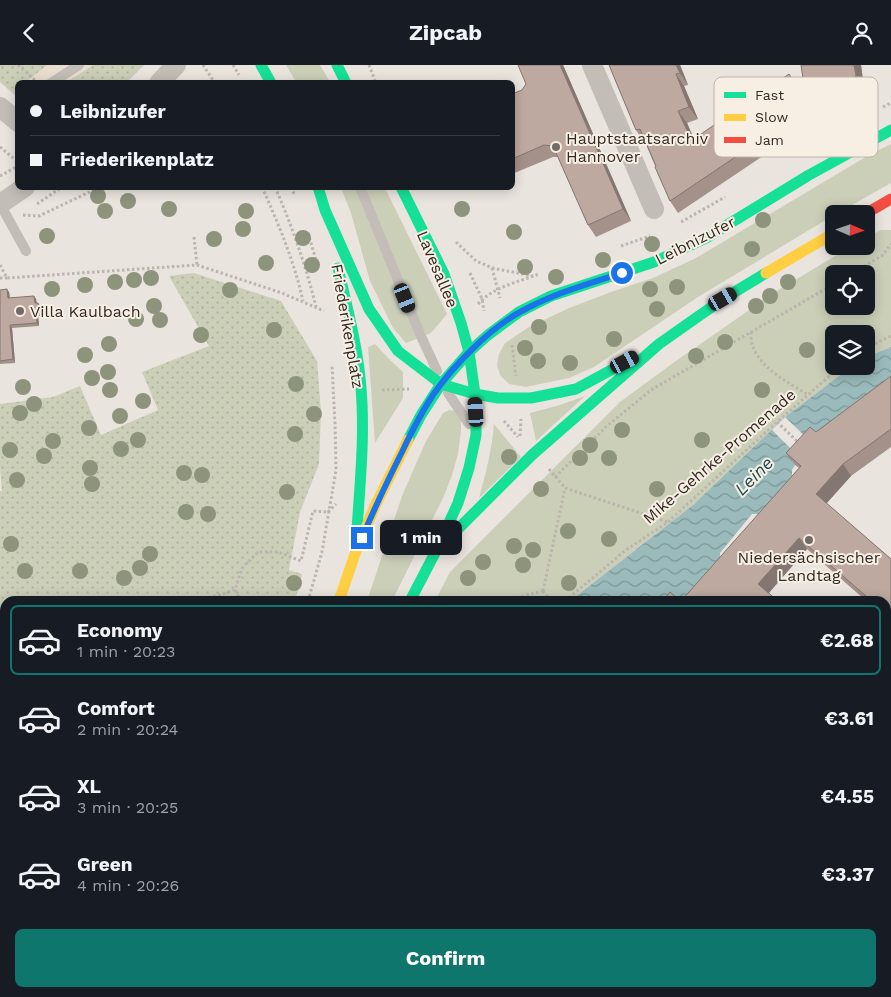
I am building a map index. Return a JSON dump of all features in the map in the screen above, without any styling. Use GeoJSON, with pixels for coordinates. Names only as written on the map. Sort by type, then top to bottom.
{"type":"FeatureCollection","features":[{"type":"Feature","properties":{"kind":"main road"},"geometry":{"type":"LineString","coordinates":[[261,65],[270,80]]}},
{"type":"Feature","properties":{"kind":"main road"},"geometry":{"type":"LineString","coordinates":[[331,68],[343,80]]}},
{"type":"Feature","properties":{"kind":"main road","name":"Leibnizufer"},"geometry":{"type":"LineString","coordinates":[[878,137],[891,130]]}},
{"type":"Feature","properties":{"kind":"main road","name":"Leibnizufer"},"geometry":{"type":"LineString","coordinates":[[469,353],[488,335],[519,312],[551,296],[654,262],[706,238],[842,157]]}},
{"type":"Feature","properties":{"kind":"main road"},"geometry":{"type":"LineString","coordinates":[[319,190],[326,210]]}},
{"type":"Feature","properties":{"kind":"main road","name":"Lavesallee"},"geometry":{"type":"LineString","coordinates":[[402,190],[444,274],[469,353]]}},
{"type":"Feature","properties":{"kind":"main road"},"geometry":{"type":"LineString","coordinates":[[875,210],[889,204]]}},
{"type":"Feature","properties":{"kind":"main road","name":"Friederikenplatz"},"geometry":{"type":"LineString","coordinates":[[326,210],[370,309],[398,351],[441,383],[475,394],[498,398],[531,398],[576,389],[658,344]]}},
{"type":"Feature","properties":{"kind":"main road","name":"Friederikenplatz"},"geometry":{"type":"LineString","coordinates":[[326,210],[348,314],[361,390],[362,476],[356,554]]}},
{"type":"Feature","properties":{"kind":"main road"},"geometry":{"type":"LineString","coordinates":[[436,551],[532,455],[658,344],[723,299],[825,238]]}},
{"type":"Feature","properties":{"kind":"main road"},"geometry":{"type":"LineString","coordinates":[[341,596],[375,506],[405,446],[441,383],[469,353]]}},
{"type":"Feature","properties":{"kind":"main road"},"geometry":{"type":"LineString","coordinates":[[412,596],[458,503],[469,468],[476,435],[476,412],[469,353]]}},
{"type":"Feature","properties":{"kind":"street"},"geometry":{"type":"LineString","coordinates":[[162,80],[176,65]]}},
{"type":"Feature","properties":{"kind":"street"},"geometry":{"type":"LineString","coordinates":[[592,65],[654,209]]}},
{"type":"Feature","properties":{"kind":"street"},"geometry":{"type":"LineString","coordinates":[[0,204],[21,190]]}},
{"type":"Feature","properties":{"kind":"lane"},"geometry":{"type":"LineString","coordinates":[[56,80],[79,65]]}},
{"type":"Feature","properties":{"kind":"lane"},"geometry":{"type":"LineString","coordinates":[[361,190],[441,383]]}},
{"type":"Feature","properties":{"kind":"lane"},"geometry":{"type":"LineString","coordinates":[[0,204],[26,251]]}},
{"type":"Feature","properties":{"kind":"lane","name":"Friederikenplatz"},"geometry":{"type":"LineString","coordinates":[[441,383],[476,435]]}},
{"type":"Feature","properties":{"kind":"path"},"geometry":{"type":"LineString","coordinates":[[18,65],[35,80]]}},
{"type":"Feature","properties":{"kind":"path"},"geometry":{"type":"LineString","coordinates":[[203,65],[213,80]]}},
{"type":"Feature","properties":{"kind":"path"},"geometry":{"type":"LineString","coordinates":[[369,65],[375,80]]}},
{"type":"Feature","properties":{"kind":"path"},"geometry":{"type":"LineString","coordinates":[[883,107],[891,103]]}},
{"type":"Feature","properties":{"kind":"path"},"geometry":{"type":"LineString","coordinates":[[0,147],[15,160]]}},
{"type":"Feature","properties":{"kind":"path"},"geometry":{"type":"LineString","coordinates":[[0,176],[15,168]]}},
{"type":"Feature","properties":{"kind":"path"},"geometry":{"type":"LineString","coordinates":[[34,206],[58,190]]}},
{"type":"Feature","properties":{"kind":"path"},"geometry":{"type":"LineString","coordinates":[[39,216],[94,190]]}},
{"type":"Feature","properties":{"kind":"path"},"geometry":{"type":"LineString","coordinates":[[263,190],[290,256],[303,302]]}},
{"type":"Feature","properties":{"kind":"path"},"geometry":{"type":"LineString","coordinates":[[275,190],[300,250],[317,308]]}},
{"type":"Feature","properties":{"kind":"path"},"geometry":{"type":"LineString","coordinates":[[293,190],[295,197]]}},
{"type":"Feature","properties":{"kind":"path"},"geometry":{"type":"LineString","coordinates":[[680,222],[731,193]]}},
{"type":"Feature","properties":{"kind":"path"},"geometry":{"type":"LineString","coordinates":[[20,215],[27,210]]}},
{"type":"Feature","properties":{"kind":"path"},"geometry":{"type":"LineString","coordinates":[[305,225],[318,267]]}},
{"type":"Feature","properties":{"kind":"path"},"geometry":{"type":"LineString","coordinates":[[617,248],[654,235]]}},
{"type":"Feature","properties":{"kind":"path"},"geometry":{"type":"LineString","coordinates":[[194,237],[196,265]]}},
{"type":"Feature","properties":{"kind":"path"},"geometry":{"type":"LineString","coordinates":[[456,242],[476,261],[492,268],[534,276]]}},
{"type":"Feature","properties":{"kind":"path"},"geometry":{"type":"LineString","coordinates":[[866,265],[883,255],[891,244]]}},
{"type":"Feature","properties":{"kind":"path"},"geometry":{"type":"LineString","coordinates":[[0,265],[7,278]]}},
{"type":"Feature","properties":{"kind":"path"},"geometry":{"type":"LineString","coordinates":[[0,278],[196,265],[282,293],[326,312],[325,303]]}},
{"type":"Feature","properties":{"kind":"path"},"geometry":{"type":"LineString","coordinates":[[492,268],[511,339],[521,413],[520,439],[502,419]]}},
{"type":"Feature","properties":{"kind":"path"},"geometry":{"type":"LineString","coordinates":[[482,299],[498,289],[543,273]]}},
{"type":"Feature","properties":{"kind":"path"},"geometry":{"type":"LineString","coordinates":[[555,477],[607,426],[651,390],[825,289]]}},
{"type":"Feature","properties":{"kind":"path"},"geometry":{"type":"LineString","coordinates":[[751,332],[752,344],[760,359],[775,375],[808,395]]}},
{"type":"Feature","properties":{"kind":"path"},"geometry":{"type":"LineString","coordinates":[[875,344],[891,336]]}},
{"type":"Feature","properties":{"kind":"path"},"geometry":{"type":"LineString","coordinates":[[309,596],[322,552],[336,469],[332,365]]}},
{"type":"Feature","properties":{"kind":"path","name":"Mike-Gehrke-Promenade"},"geometry":{"type":"LineString","coordinates":[[571,596],[626,550],[668,522],[831,375]]}},
{"type":"Feature","properties":{"kind":"path"},"geometry":{"type":"LineString","coordinates":[[777,422],[801,445]]}},
{"type":"Feature","properties":{"kind":"path"},"geometry":{"type":"LineString","coordinates":[[546,465],[565,488],[668,522]]}},
{"type":"Feature","properties":{"kind":"path"},"geometry":{"type":"LineString","coordinates":[[543,591],[565,488]]}},
{"type":"Feature","properties":{"kind":"path"},"geometry":{"type":"LineString","coordinates":[[238,596],[235,589],[242,568],[258,552],[278,552],[301,561],[313,511],[328,512]]}},
{"type":"Feature","properties":{"kind":"path"},"geometry":{"type":"LineString","coordinates":[[213,596],[235,589]]}},
{"type":"Feature","properties":{"kind":"path"},"geometry":{"type":"LineString","coordinates":[[522,596],[543,591]]}},
{"type":"Feature","properties":{"kind":"path"},"geometry":{"type":"LineString","coordinates":[[543,591],[547,596]]}},
{"type":"Feature","properties":{"kind":"green space"},"geometry":{"type":"Polygon","coordinates":[[[0,65],[144,65],[129,80],[15,80],[15,95],[0,82],[0,65]]]}},
{"type":"Feature","properties":{"kind":"green space"},"geometry":{"type":"Polygon","coordinates":[[[286,65],[320,65],[329,80],[295,80],[286,65]]]}},
{"type":"Feature","properties":{"kind":"green space"},"geometry":{"type":"Polygon","coordinates":[[[891,144],[891,183],[852,205],[825,205],[825,220],[698,297],[594,367],[569,378],[526,387],[509,384],[500,375],[497,365],[499,354],[505,343],[529,327],[569,308],[653,278],[696,258],[866,157],[878,157],[878,150],[891,144]]]}},
{"type":"Feature","properties":{"kind":"green space"},"geometry":{"type":"Polygon","coordinates":[[[342,190],[386,190],[447,314],[431,333],[406,343],[393,328],[370,281],[351,213],[342,190]]]}},
{"type":"Feature","properties":{"kind":"green space"},"geometry":{"type":"Polygon","coordinates":[[[881,230],[891,230],[891,347],[875,353],[875,325],[825,325],[825,375],[840,375],[785,417],[693,505],[576,596],[438,596],[450,572],[620,402],[775,292],[837,255],[875,255],[875,233],[881,230]]]}},
{"type":"Feature","properties":{"kind":"green space"},"geometry":{"type":"Polygon","coordinates":[[[194,273],[281,301],[317,361],[321,412],[319,464],[300,512],[289,570],[302,574],[296,596],[0,596],[0,491],[2,491],[0,404],[53,397],[80,386],[101,435],[158,410],[142,372],[209,346],[169,276],[194,273]]]}},
{"type":"Feature","properties":{"kind":"green space"},"geometry":{"type":"Polygon","coordinates":[[[375,344],[403,372],[403,398],[375,443],[368,347],[375,344]]]}},
{"type":"Feature","properties":{"kind":"green space"},"geometry":{"type":"Polygon","coordinates":[[[585,396],[536,441],[530,413],[585,396]]]}},
{"type":"Feature","properties":{"kind":"green space"},"geometry":{"type":"Polygon","coordinates":[[[449,410],[457,411],[461,419],[458,454],[444,496],[394,596],[369,596],[402,496],[426,441],[443,413],[449,410]]]}},
{"type":"Feature","properties":{"kind":"green space"},"geometry":{"type":"Polygon","coordinates":[[[494,424],[521,457],[479,498],[492,443],[494,424]]]}},
{"type":"Feature","properties":{"kind":"shaded area"},"geometry":{"type":"Polygon","coordinates":[[[47,65],[93,65],[70,80],[29,80],[47,65]]]}},
{"type":"Feature","properties":{"kind":"water","name":"Leine"},"geometry":{"type":"Polygon","coordinates":[[[891,347],[891,387],[795,465],[792,470],[792,476],[765,514],[752,514],[720,553],[720,564],[706,582],[685,596],[576,596],[693,505],[785,417],[840,375],[875,375],[875,353],[891,347]]]}},
{"type":"Feature","properties":{"kind":"pier"},"geometry":{"type":"Polygon","coordinates":[[[785,417],[815,446],[802,460],[772,430],[785,417]]]}},
{"type":"Feature","properties":{"kind":"building","name":"Hauptstaatsarchiv Hannover"},"geometry":{"type":"Polygon","coordinates":[[[518,65],[560,65],[623,209],[588,225],[553,146],[544,145],[515,158],[515,93],[522,90],[526,84],[518,65]]]}},
{"type":"Feature","properties":{"kind":"building"},"geometry":{"type":"Polygon","coordinates":[[[609,65],[676,65],[680,73],[676,74],[689,107],[678,111],[694,145],[704,139],[701,134],[714,125],[714,157],[735,157],[670,201],[640,129],[636,130],[609,65]]]}},
{"type":"Feature","properties":{"kind":"building"},"geometry":{"type":"Polygon","coordinates":[[[801,65],[854,65],[856,76],[803,77],[801,65]]]}},
{"type":"Feature","properties":{"kind":"building","name":"Villa Kaulbach"},"geometry":{"type":"Polygon","coordinates":[[[7,289],[8,298],[34,296],[35,303],[38,303],[39,313],[36,313],[37,323],[10,325],[13,359],[0,361],[0,290],[7,289]]]}},
{"type":"Feature","properties":{"kind":"building","name":"Niedersächsischer Landtag"},"geometry":{"type":"Polygon","coordinates":[[[891,376],[891,429],[843,464],[816,494],[891,559],[891,596],[866,596],[799,538],[758,584],[772,596],[685,596],[801,466],[786,453],[810,427],[816,432],[891,376]]]}},
{"type":"Feature","properties":{"kind":"traffic: fast"},"geometry":{"type":"LineString","coordinates":[[261,65],[269,80]]}},
{"type":"Feature","properties":{"kind":"traffic: fast"},"geometry":{"type":"LineString","coordinates":[[337,65],[344,80]]}},
{"type":"Feature","properties":{"kind":"traffic: fast"},"geometry":{"type":"LineString","coordinates":[[878,137],[891,130]]}},
{"type":"Feature","properties":{"kind":"traffic: fast"},"geometry":{"type":"LineString","coordinates":[[408,440],[441,384],[469,352],[519,312],[551,296],[654,262],[706,238],[842,157]]}},
{"type":"Feature","properties":{"kind":"traffic: fast"},"geometry":{"type":"LineString","coordinates":[[319,190],[325,210],[369,309],[398,351],[441,384],[475,394],[498,398],[531,398],[576,389],[613,369]]}},
{"type":"Feature","properties":{"kind":"traffic: fast"},"geometry":{"type":"LineString","coordinates":[[402,190],[444,274],[461,323],[469,352],[476,412],[476,435],[469,468],[458,503],[413,596]]}},
{"type":"Feature","properties":{"kind":"traffic: fast"},"geometry":{"type":"LineString","coordinates":[[338,268],[360,373],[362,441],[357,530]]}},
{"type":"Feature","properties":{"kind":"traffic: fast"},"geometry":{"type":"LineString","coordinates":[[436,551],[532,455],[659,344],[723,299],[766,273]]}},
{"type":"Feature","properties":{"kind":"traffic: slow"},"geometry":{"type":"LineString","coordinates":[[766,273],[825,238]]}},
{"type":"Feature","properties":{"kind":"traffic: slow"},"geometry":{"type":"LineString","coordinates":[[341,596],[355,554],[375,506],[408,440]]}},
{"type":"Feature","properties":{"kind":"traffic: jam"},"geometry":{"type":"LineString","coordinates":[[875,208],[891,199]]}},
{"type":"Feature","properties":{"kind":"place","name":"Hauptstaatsarchiv Hannover"},"geometry":{"type":"Point","coordinates":[556,147]}},
{"type":"Feature","properties":{"kind":"place","name":"Villa Kaulbach"},"geometry":{"type":"Point","coordinates":[20,311]}},
{"type":"Feature","properties":{"kind":"place","name":"Niedersächsischer Landtag"},"geometry":{"type":"Point","coordinates":[809,540]}},
{"type":"Feature","properties":{"kind":"route"},"geometry":{"type":"LineString","coordinates":[[362,538],[375,506],[411,433],[441,383],[469,353],[488,335],[519,312],[551,296],[622,273]]}}]}
